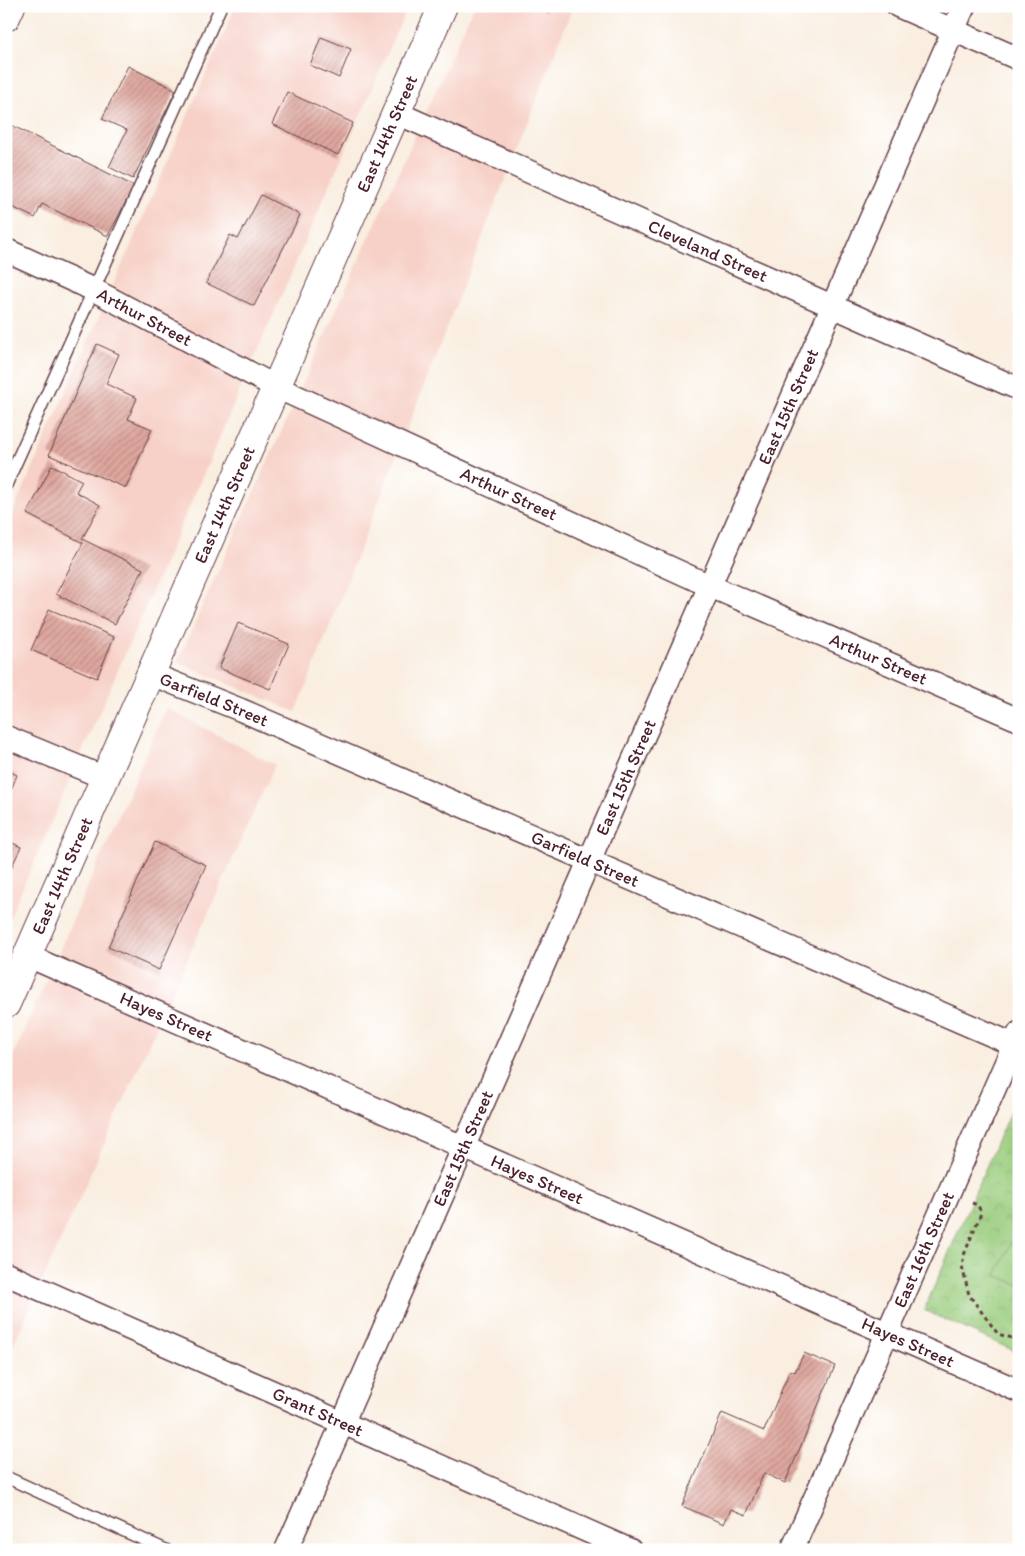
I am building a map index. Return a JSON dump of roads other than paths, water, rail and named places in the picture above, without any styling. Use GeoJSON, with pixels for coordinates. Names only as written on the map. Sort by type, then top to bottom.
{"type":"FeatureCollection","features":[{"type":"Feature","properties":{"kind":"street"},"geometry":{"type":"LineString","coordinates":[[6,17],[11,6]]}},
{"type":"Feature","properties":{"kind":"street","name":"East 14th Street"},"geometry":{"type":"LineString","coordinates":[[6,1004],[444,6]]}},
{"type":"Feature","properties":{"kind":"street"},"geometry":{"type":"LineString","coordinates":[[898,6],[1019,59]]}},
{"type":"Feature","properties":{"kind":"street","name":"East 15th Street"},"geometry":{"type":"LineString","coordinates":[[286,1550],[964,6]]}},
{"type":"Feature","properties":{"kind":"street","name":"Cleveland Street"},"geometry":{"type":"LineString","coordinates":[[396,113],[1019,389]]}},
{"type":"Feature","properties":{"kind":"street","name":"Arthur Street"},"geometry":{"type":"LineString","coordinates":[[6,250],[94,290],[276,387],[710,586],[1019,720]]}},
{"type":"Feature","properties":{"kind":"street","name":"Garfield Street"},"geometry":{"type":"LineString","coordinates":[[151,674],[241,710],[590,861],[1017,1042]]}},
{"type":"Feature","properties":{"kind":"street"},"geometry":{"type":"LineString","coordinates":[[6,737],[105,778]]}},
{"type":"Feature","properties":{"kind":"street","name":"Hayes Street"},"geometry":{"type":"LineString","coordinates":[[28,956],[1019,1391]]}},
{"type":"Feature","properties":{"kind":"street","name":"East 16th Street"},"geometry":{"type":"LineString","coordinates":[[792,1550],[1017,1042]]}},
{"type":"Feature","properties":{"kind":"street","name":"Grant Street"},"geometry":{"type":"LineString","coordinates":[[6,1274],[630,1550]]}},
{"type":"Feature","properties":{"kind":"lane"},"geometry":{"type":"LineString","coordinates":[[6,485],[222,6]]}},
{"type":"Feature","properties":{"kind":"lane"},"geometry":{"type":"LineString","coordinates":[[6,1477],[166,1550]]}}]}
